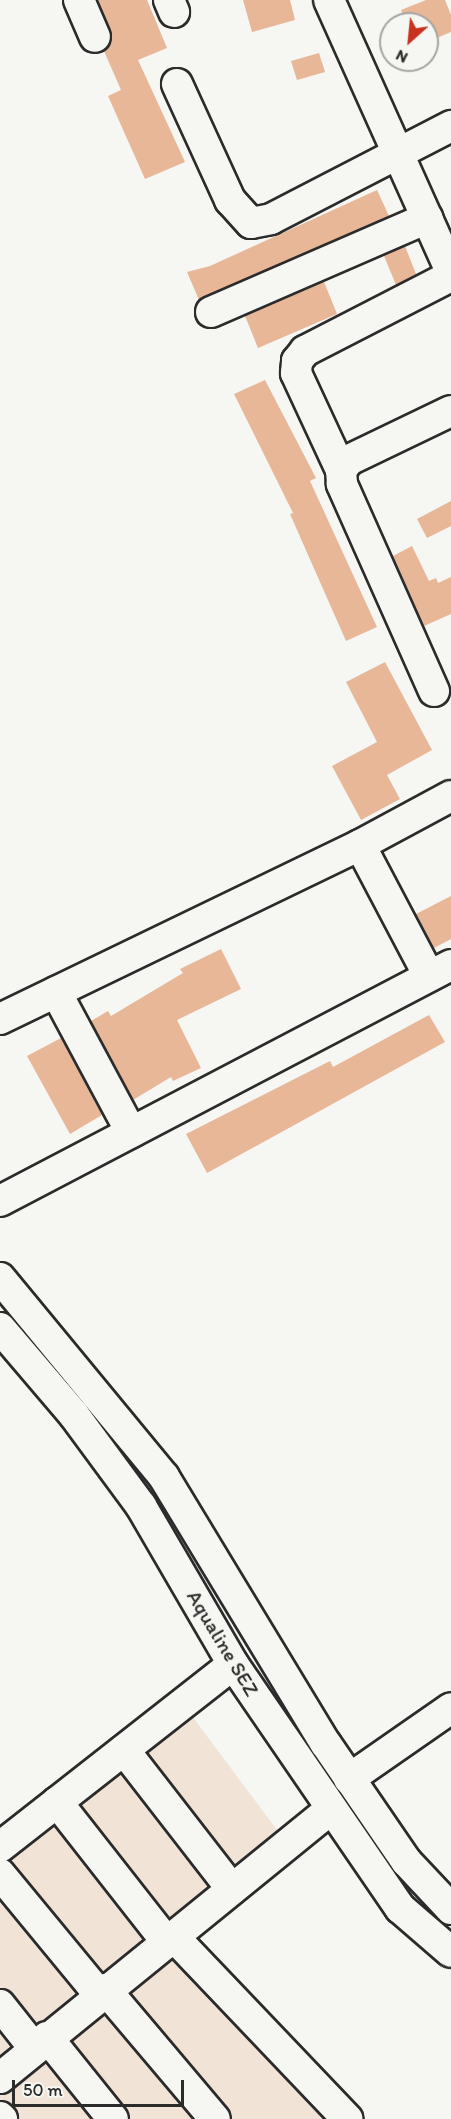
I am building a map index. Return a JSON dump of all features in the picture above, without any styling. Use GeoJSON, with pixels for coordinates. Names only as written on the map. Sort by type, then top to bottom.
{"type":"FeatureCollection","features":[{"type":"Feature","properties":{"kind":"street"},"geometry":{"type":"LineString","coordinates":[[79,0],[94,37]]}},
{"type":"Feature","properties":{"kind":"street"},"geometry":{"type":"LineString","coordinates":[[329,0],[397,156],[451,271]]}},
{"type":"Feature","properties":{"kind":"street"},"geometry":{"type":"LineString","coordinates":[[177,84],[230,200],[251,223],[271,219],[397,156],[451,126]]}},
{"type":"Feature","properties":{"kind":"street"},"geometry":{"type":"LineString","coordinates":[[211,312],[427,218]]}},
{"type":"Feature","properties":{"kind":"street"},"geometry":{"type":"LineString","coordinates":[[434,691],[342,484],[341,470],[298,380],[297,362],[305,351],[451,276]]}},
{"type":"Feature","properties":{"kind":"street"},"geometry":{"type":"LineString","coordinates":[[341,470],[349,460],[448,422]]}},
{"type":"Feature","properties":{"kind":"street"},"geometry":{"type":"LineString","coordinates":[[0,1019],[360,844],[451,796]]}},
{"type":"Feature","properties":{"kind":"street"},"geometry":{"type":"LineString","coordinates":[[0,1201],[440,970],[360,844]]}},
{"type":"Feature","properties":{"kind":"street"},"geometry":{"type":"LineString","coordinates":[[56,992],[131,1132]]}},
{"type":"Feature","properties":{"kind":"street"},"geometry":{"type":"LineString","coordinates":[[0,1278],[164,1477],[349,1779],[406,1861],[451,1909]]}},
{"type":"Feature","properties":{"kind":"street","name":"Aqualine SEZ"},"geometry":{"type":"LineString","coordinates":[[0,1328],[74,1415],[141,1506],[233,1665],[400,1908],[451,1952]]}},
{"type":"Feature","properties":{"kind":"street"},"geometry":{"type":"LineString","coordinates":[[0,1847],[233,1665]]}},
{"type":"Feature","properties":{"kind":"street"},"geometry":{"type":"LineString","coordinates":[[349,1779],[451,1708]]}},
{"type":"Feature","properties":{"kind":"street"},"geometry":{"type":"LineString","coordinates":[[124,1750],[232,1889]]}},
{"type":"Feature","properties":{"kind":"street"},"geometry":{"type":"LineString","coordinates":[[57,1802],[169,1939],[347,2119]]}},
{"type":"Feature","properties":{"kind":"street"},"geometry":{"type":"LineString","coordinates":[[0,2078],[102,1991],[331,1809]]}},
{"type":"Feature","properties":{"kind":"street"},"geometry":{"type":"LineString","coordinates":[[0,1874],[215,2119]]}},
{"type":"Feature","properties":{"kind":"street"},"geometry":{"type":"LineString","coordinates":[[0,2005],[41,2043],[113,2119]]}},
{"type":"Feature","properties":{"kind":"shaded area"},"geometry":{"type":"Polygon","coordinates":[[[183,1704],[280,1834],[156,1941],[329,2119],[0,2119],[0,1855],[183,1704]]]}},
{"type":"Feature","properties":{"kind":"building"},"geometry":{"type":"Polygon","coordinates":[[[98,0],[147,0],[167,48],[138,60],[185,162],[145,179],[108,96],[121,90],[104,51],[112,38],[98,0]]]}},
{"type":"Feature","properties":{"kind":"building"},"geometry":{"type":"Polygon","coordinates":[[[243,0],[290,0],[295,20],[252,32],[243,0]]]}},
{"type":"Feature","properties":{"kind":"building"},"geometry":{"type":"Polygon","coordinates":[[[426,0],[445,0],[451,15],[451,32],[439,37],[439,12],[402,12],[401,10],[426,0]]]}},
{"type":"Feature","properties":{"kind":"building"},"geometry":{"type":"Polygon","coordinates":[[[319,53],[325,72],[297,80],[291,61],[319,53]]]}},
{"type":"Feature","properties":{"kind":"building"},"geometry":{"type":"Polygon","coordinates":[[[377,190],[389,216],[199,300],[187,272],[210,266],[377,190]]]}},
{"type":"Feature","properties":{"kind":"building"},"geometry":{"type":"Polygon","coordinates":[[[405,246],[416,274],[396,285],[384,256],[405,246]]]}},
{"type":"Feature","properties":{"kind":"building"},"geometry":{"type":"Polygon","coordinates":[[[324,282],[337,314],[258,348],[245,316],[324,282]]]}},
{"type":"Feature","properties":{"kind":"building"},"geometry":{"type":"Polygon","coordinates":[[[265,380],[316,478],[310,481],[377,627],[346,641],[290,514],[293,513],[234,394],[265,380]]]}},
{"type":"Feature","properties":{"kind":"building"},"geometry":{"type":"Polygon","coordinates":[[[451,501],[451,526],[427,538],[417,519],[451,501]]]}},
{"type":"Feature","properties":{"kind":"building"},"geometry":{"type":"Polygon","coordinates":[[[412,546],[429,581],[436,578],[438,583],[451,577],[451,614],[424,626],[393,556],[412,546]]]}},
{"type":"Feature","properties":{"kind":"building"},"geometry":{"type":"Polygon","coordinates":[[[385,662],[432,750],[387,775],[400,799],[361,820],[332,766],[377,742],[346,682],[385,662]]]}},
{"type":"Feature","properties":{"kind":"building"},"geometry":{"type":"Polygon","coordinates":[[[451,896],[451,939],[434,948],[416,914],[451,896]]]}},
{"type":"Feature","properties":{"kind":"building"},"geometry":{"type":"Polygon","coordinates":[[[221,949],[241,989],[177,1020],[201,1068],[173,1081],[171,1077],[133,1100],[91,1021],[108,1011],[111,1016],[183,973],[180,969],[221,949]]]}},
{"type":"Feature","properties":{"kind":"building"},"geometry":{"type":"Polygon","coordinates":[[[429,1015],[445,1042],[207,1173],[186,1134],[330,1061],[333,1067],[429,1015]]]}},
{"type":"Feature","properties":{"kind":"building"},"geometry":{"type":"Polygon","coordinates":[[[61,1038],[102,1115],[70,1134],[27,1056],[61,1038]]]}}]}
